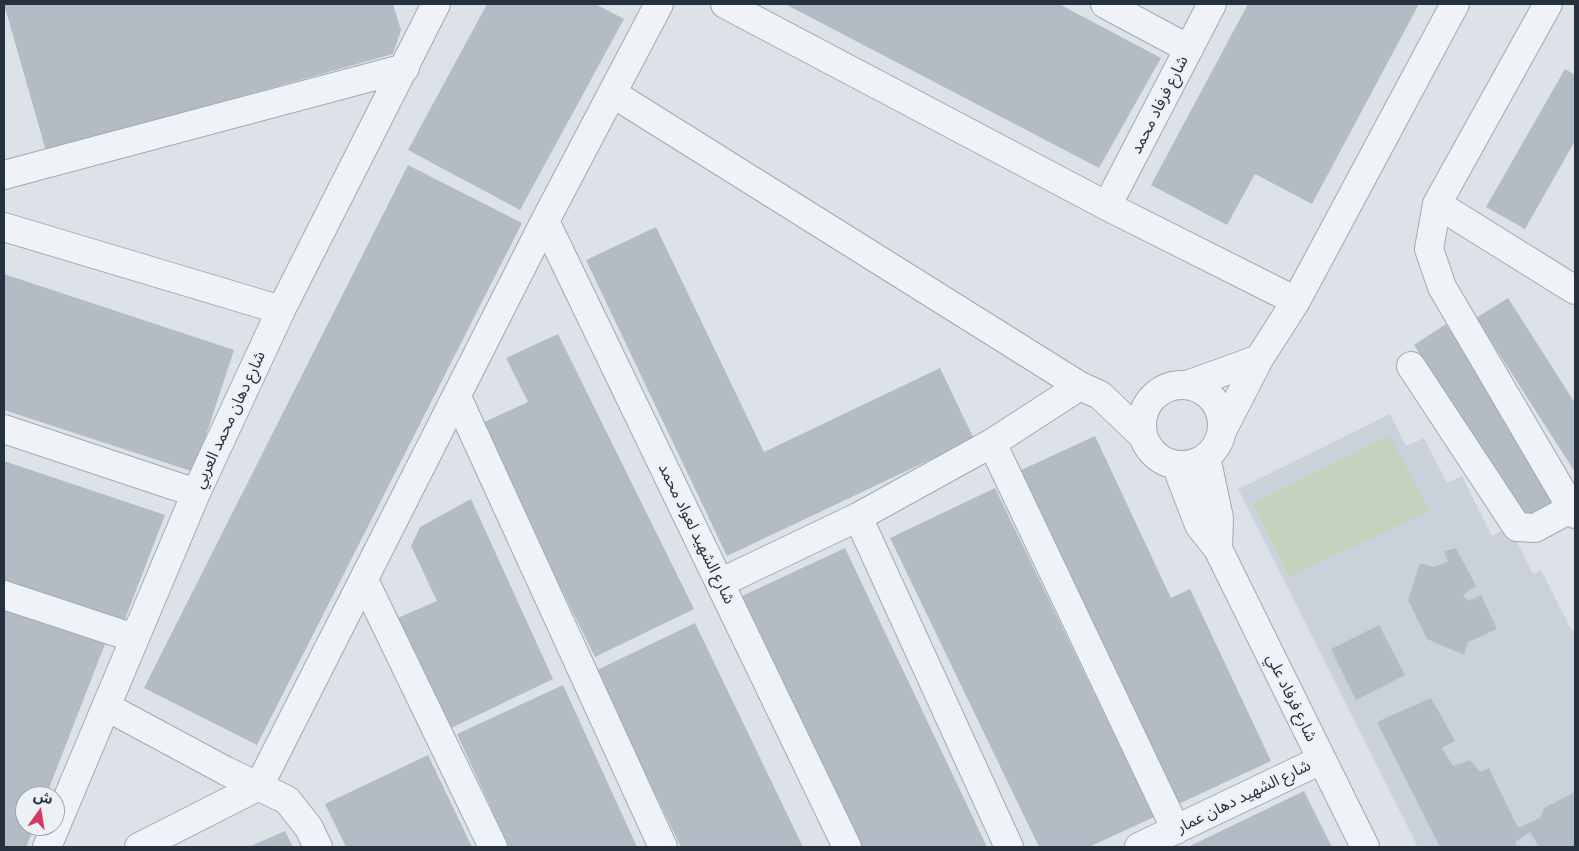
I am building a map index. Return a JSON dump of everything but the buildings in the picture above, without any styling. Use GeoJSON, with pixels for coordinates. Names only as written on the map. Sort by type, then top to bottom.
{"type":"FeatureCollection","features":[{"type":"Feature","properties":{"kind":"street","name":"شارع دهان محمد العربي"},"geometry":{"type":"LineString","coordinates":[[47,847],[196,493],[281,310],[436,4]]}},
{"type":"Feature","properties":{"kind":"street"},"geometry":{"type":"LineString","coordinates":[[139,847],[260,786],[458,397],[545,221],[659,4]]}},
{"type":"Feature","properties":{"kind":"street"},"geometry":{"type":"LineString","coordinates":[[725,4],[1107,206],[1296,301]]}},
{"type":"Feature","properties":{"kind":"street"},"geometry":{"type":"LineString","coordinates":[[1105,4],[1189,49]]}},
{"type":"Feature","properties":{"kind":"street","name":"شارع فرفاد محمد"},"geometry":{"type":"LineString","coordinates":[[1107,206],[1212,4]]}},
{"type":"Feature","properties":{"kind":"street"},"geometry":{"type":"LineString","coordinates":[[1222,431],[1221,415],[1214,401],[1202,390],[1188,385],[1172,385],[1157,392],[1146,404],[1141,419],[1142,435],[1149,449],[1161,460],[1176,465],[1192,464],[1206,457],[1217,445],[1222,431],[1259,359],[1296,301],[1454,4]]}},
{"type":"Feature","properties":{"kind":"street"},"geometry":{"type":"LineString","coordinates":[[1411,366],[1517,527],[1535,528],[1574,511],[1442,287],[1429,249],[1437,204],[1548,4]]}},
{"type":"Feature","properties":{"kind":"street"},"geometry":{"type":"LineString","coordinates":[[4,175],[405,68]]}},
{"type":"Feature","properties":{"kind":"street"},"geometry":{"type":"LineString","coordinates":[[612,94],[1090,391],[1142,435]]}},
{"type":"Feature","properties":{"kind":"street"},"geometry":{"type":"LineString","coordinates":[[1437,204],[1575,290]]}},
{"type":"Feature","properties":{"kind":"street","name":"شارع الشهيد لعواد محمد"},"geometry":{"type":"LineString","coordinates":[[545,221],[847,847]]}},
{"type":"Feature","properties":{"kind":"street"},"geometry":{"type":"LineString","coordinates":[[4,227],[281,310]]}},
{"type":"Feature","properties":{"kind":"street"},"geometry":{"type":"LineString","coordinates":[[1188,385],[1259,359]]}},
{"type":"Feature","properties":{"kind":"street"},"geometry":{"type":"LineString","coordinates":[[720,583],[858,517],[1090,391],[1157,392]]}},
{"type":"Feature","properties":{"kind":"street"},"geometry":{"type":"LineString","coordinates":[[458,397],[663,847]]}},
{"type":"Feature","properties":{"kind":"street"},"geometry":{"type":"LineString","coordinates":[[4,429],[196,493]]}},
{"type":"Feature","properties":{"kind":"street"},"geometry":{"type":"LineString","coordinates":[[992,443],[1176,830]]}},
{"type":"Feature","properties":{"kind":"street","name":"شارع فرفاد علي"},"geometry":{"type":"LineString","coordinates":[[1206,457],[1219,518],[1218,549]]}},
{"type":"Feature","properties":{"kind":"street","name":"شارع فرفاد علي"},"geometry":{"type":"LineString","coordinates":[[1176,465],[1199,525],[1218,549],[1365,847]]}},
{"type":"Feature","properties":{"kind":"street"},"geometry":{"type":"LineString","coordinates":[[858,517],[1009,847]]}},
{"type":"Feature","properties":{"kind":"street"},"geometry":{"type":"LineString","coordinates":[[364,580],[493,847]]}},
{"type":"Feature","properties":{"kind":"street"},"geometry":{"type":"LineString","coordinates":[[4,596],[134,638]]}},
{"type":"Feature","properties":{"kind":"street"},"geometry":{"type":"LineString","coordinates":[[107,707],[226,772],[287,800],[309,828],[318,847]]}},
{"type":"Feature","properties":{"kind":"street","name":"شارع الشهيد دهان عمار"},"geometry":{"type":"LineString","coordinates":[[1139,847],[1321,760]]}},
{"type":"Feature","properties":{"kind":"shaded area"},"geometry":{"type":"Polygon","coordinates":[[[1390,414],[1406,446],[1424,438],[1447,483],[1462,476],[1492,536],[1510,527],[1533,574],[1541,570],[1572,631],[1575,630],[1575,847],[1418,847],[1238,489],[1390,414]]]}},
{"type":"Feature","properties":{"kind":"green space"},"geometry":{"type":"Polygon","coordinates":[[[1389,435],[1429,511],[1289,577],[1252,503],[1389,435]]]}}]}
